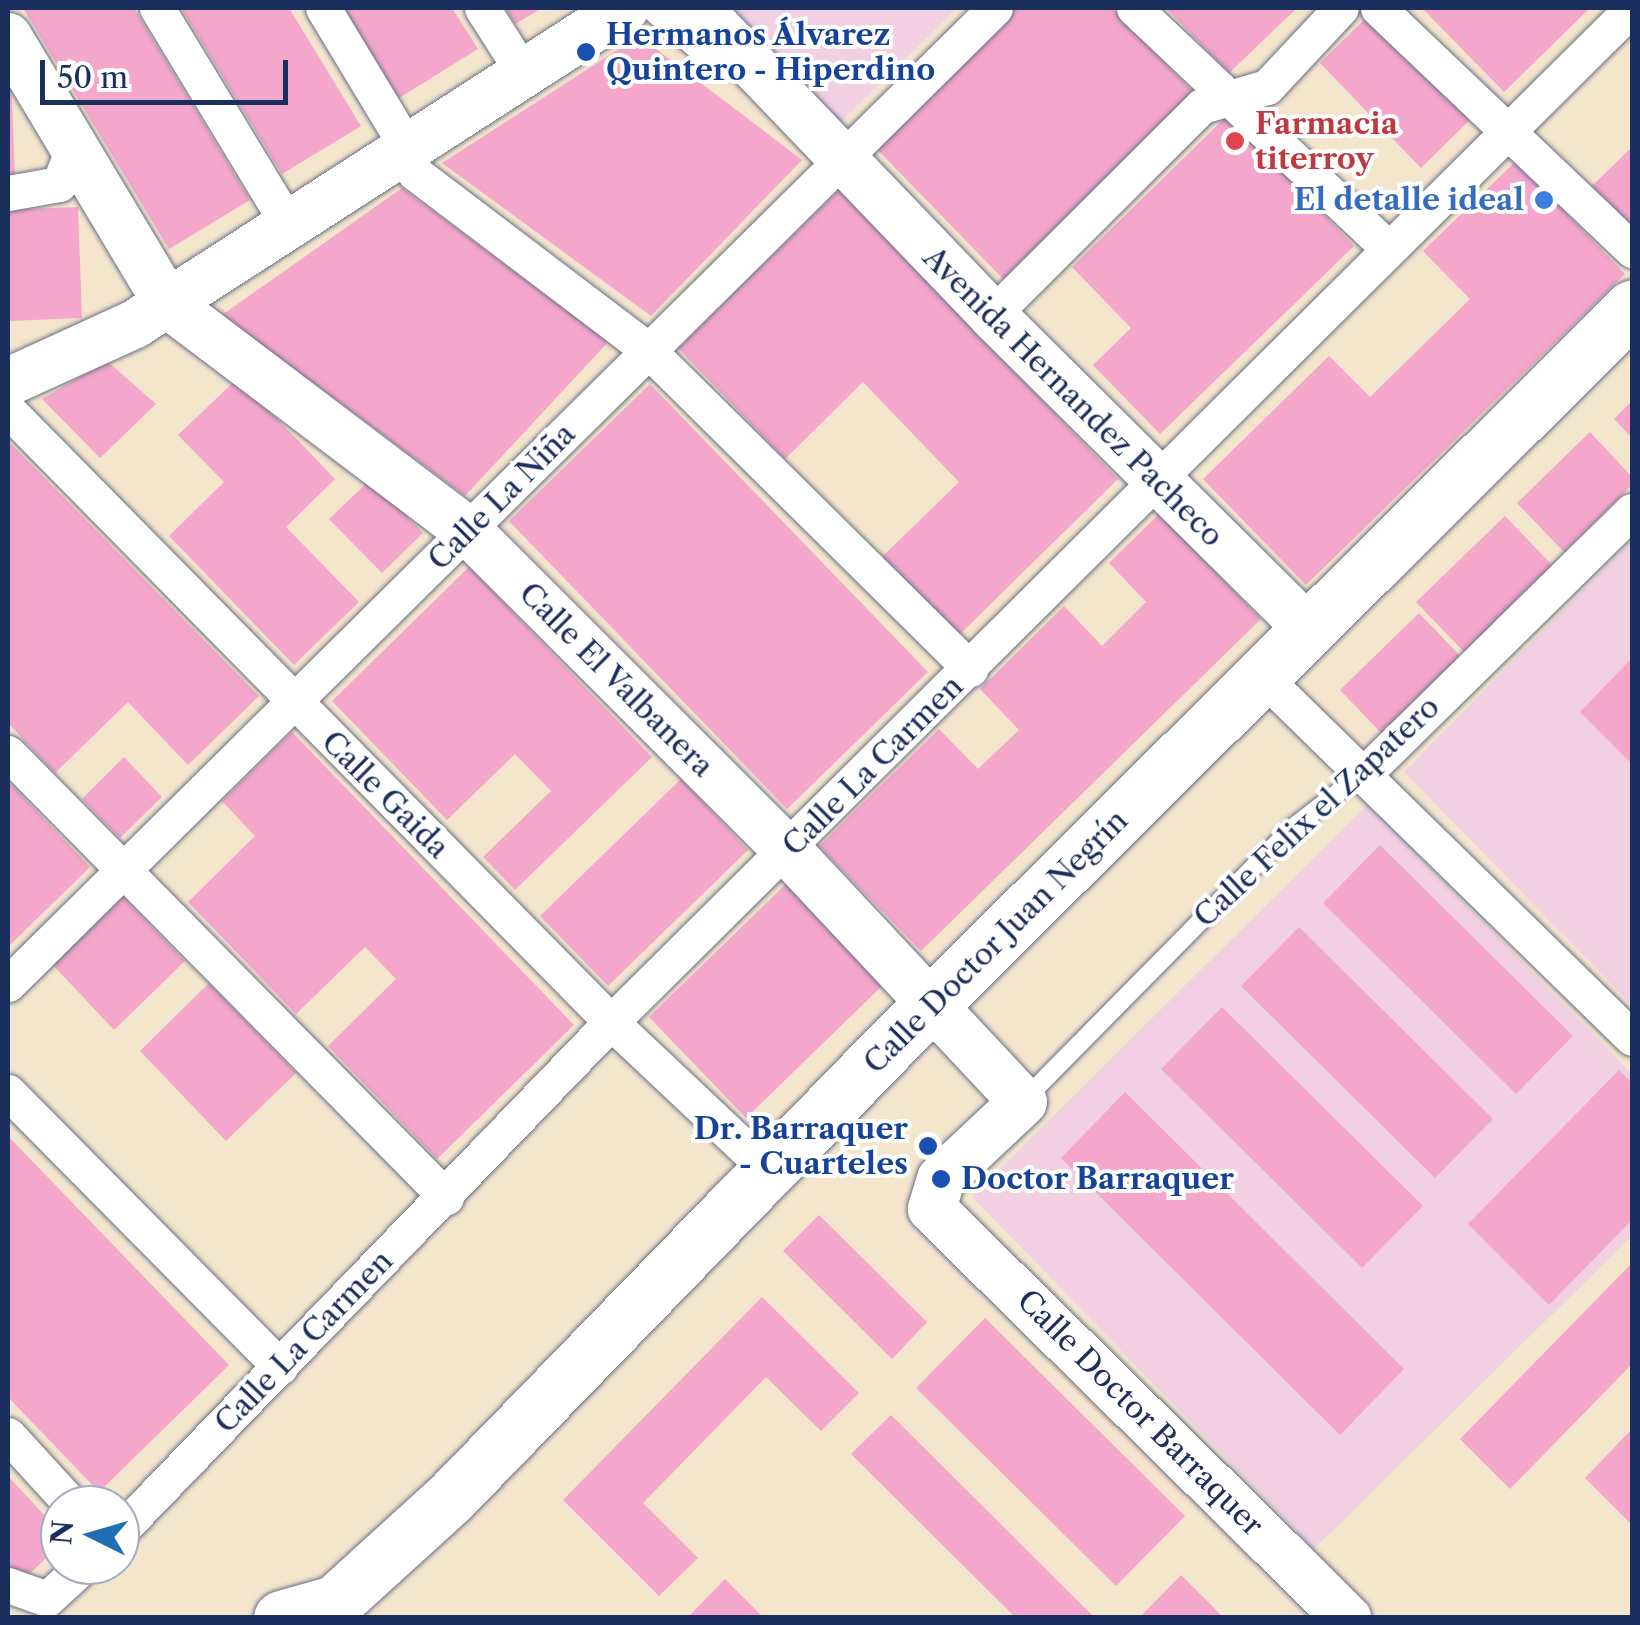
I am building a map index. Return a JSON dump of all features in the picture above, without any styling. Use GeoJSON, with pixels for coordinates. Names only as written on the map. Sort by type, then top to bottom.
{"type":"FeatureCollection","features":[{"type":"Feature","properties":{"kind":"main road","name":"Calle Doctor Juan Negrín"},"geometry":{"type":"LineString","coordinates":[[328,1610],[451,1497],[933,1003],[1632,308]]}},
{"type":"Feature","properties":{"kind":"main road"},"geometry":{"type":"LineString","coordinates":[[281,1618],[328,1610]]}},
{"type":"Feature","properties":{"kind":"street"},"geometry":{"type":"LineString","coordinates":[[157,8],[289,226]]}},
{"type":"Feature","properties":{"kind":"street"},"geometry":{"type":"LineString","coordinates":[[323,8],[408,149],[414,173],[647,349],[970,670]]}},
{"type":"Feature","properties":{"kind":"street"},"geometry":{"type":"LineString","coordinates":[[482,8],[524,74]]}},
{"type":"Feature","properties":{"kind":"street"},"geometry":{"type":"LineString","coordinates":[[8,382],[168,304],[625,8]]}},
{"type":"Feature","properties":{"kind":"street","name":"Avenida Hernandez Pacheco"},"geometry":{"type":"LineString","coordinates":[[660,8],[841,161]]}},
{"type":"Feature","properties":{"kind":"street","name":"Avenida Hernandez Pacheco"},"geometry":{"type":"LineString","coordinates":[[698,8],[992,316],[1308,629]]}},
{"type":"Feature","properties":{"kind":"street","name":"Calle La Niña"},"geometry":{"type":"LineString","coordinates":[[8,984],[995,8]]}},
{"type":"Feature","properties":{"kind":"street"},"geometry":{"type":"LineString","coordinates":[[1134,8],[1386,246]]}},
{"type":"Feature","properties":{"kind":"street"},"geometry":{"type":"LineString","coordinates":[[992,316],[1202,106],[1228,95],[1268,88],[1341,8]]}},
{"type":"Feature","properties":{"kind":"street"},"geometry":{"type":"LineString","coordinates":[[1378,8],[1632,250]]}},
{"type":"Feature","properties":{"kind":"street","name":"Calle La Carmen"},"geometry":{"type":"LineString","coordinates":[[140,1510],[612,1022],[970,670],[1386,246],[1632,8]]}},
{"type":"Feature","properties":{"kind":"street"},"geometry":{"type":"LineString","coordinates":[[11,50],[74,146],[168,304]]}},
{"type":"Feature","properties":{"kind":"street"},"geometry":{"type":"LineString","coordinates":[[8,193],[59,184],[74,146]]}},
{"type":"Feature","properties":{"kind":"street","name":"Calle El Valbanera"},"geometry":{"type":"LineString","coordinates":[[168,304],[469,532],[788,852],[1023,1102]]}},
{"type":"Feature","properties":{"kind":"street","name":"Calle Gaida"},"geometry":{"type":"LineString","coordinates":[[8,410],[294,704],[612,1022],[770,1172]]}},
{"type":"Feature","properties":{"kind":"street","name":"Calle Felix el Zapatero"},"geometry":{"type":"LineString","coordinates":[[1367,771],[1632,511]]}},
{"type":"Feature","properties":{"kind":"street"},"geometry":{"type":"LineString","coordinates":[[1263,676],[1367,771],[1632,1038]]}},
{"type":"Feature","properties":{"kind":"street"},"geometry":{"type":"LineString","coordinates":[[8,753],[446,1197]]}},
{"type":"Feature","properties":{"kind":"street"},"geometry":{"type":"LineString","coordinates":[[8,1092],[280,1367]]}},
{"type":"Feature","properties":{"kind":"street","name":"Calle Felix el Zapatero"},"geometry":{"type":"LineString","coordinates":[[932,1208],[940,1179],[1023,1102]]}},
{"type":"Feature","properties":{"kind":"street","name":"Calle Doctor Barraquer"},"geometry":{"type":"LineString","coordinates":[[932,1208],[1347,1618]]}},
{"type":"Feature","properties":{"kind":"street"},"geometry":{"type":"LineString","coordinates":[[8,1435],[54,1485]]}},
{"type":"Feature","properties":{"kind":"street"},"geometry":{"type":"LineString","coordinates":[[8,1585],[47,1599],[62,1585]]}},
{"type":"Feature","properties":{"kind":"lane","name":"Calle Felix el Zapatero"},"geometry":{"type":"LineString","coordinates":[[1023,1102],[1291,828],[1367,771]]}},
{"type":"Feature","properties":{"kind":"shaded area"},"geometry":{"type":"Polygon","coordinates":[[[722,8],[957,8],[834,129],[722,8]]]}},
{"type":"Feature","properties":{"kind":"shaded area"},"geometry":{"type":"Polygon","coordinates":[[[1632,540],[1632,1005],[1404,772],[1632,540]]]}},
{"type":"Feature","properties":{"kind":"shaded area"},"geometry":{"type":"Polygon","coordinates":[[[1368,804],[1632,1074],[1632,1236],[1314,1549],[972,1197],[1368,804]]]}},
{"type":"Feature","properties":{"kind":"building"},"geometry":{"type":"Polygon","coordinates":[[[23,8],[134,8],[250,200],[169,249],[23,8]]]}},
{"type":"Feature","properties":{"kind":"building"},"geometry":{"type":"Polygon","coordinates":[[[181,8],[289,8],[361,126],[282,174],[181,8]]]}},
{"type":"Feature","properties":{"kind":"building"},"geometry":{"type":"Polygon","coordinates":[[[344,8],[452,8],[478,49],[399,98],[344,8]]]}},
{"type":"Feature","properties":{"kind":"building"},"geometry":{"type":"Polygon","coordinates":[[[506,8],[542,8],[515,24],[506,8]]]}},
{"type":"Feature","properties":{"kind":"building"},"geometry":{"type":"Polygon","coordinates":[[[1014,8],[1112,8],[1197,96],[1006,282],[873,145],[1014,8]]]}},
{"type":"Feature","properties":{"kind":"building"},"geometry":{"type":"Polygon","coordinates":[[[1166,8],[1297,8],[1229,73],[1166,8]]]}},
{"type":"Feature","properties":{"kind":"building"},"geometry":{"type":"Polygon","coordinates":[[[1422,8],[1590,8],[1504,92],[1422,8]]]}},
{"type":"Feature","properties":{"kind":"building"},"geometry":{"type":"Polygon","coordinates":[[[1372,12],[1473,117],[1421,168],[1320,63],[1372,12]]]}},
{"type":"Feature","properties":{"kind":"building"},"geometry":{"type":"Polygon","coordinates":[[[639,36],[802,160],[651,316],[442,163],[639,36]]]}},
{"type":"Feature","properties":{"kind":"building"},"geometry":{"type":"Polygon","coordinates":[[[11,79],[15,175],[8,175],[11,79]]]}},
{"type":"Feature","properties":{"kind":"building"},"geometry":{"type":"Polygon","coordinates":[[[1228,115],[1354,246],[1160,434],[1093,365],[1131,328],[1072,267],[1228,115]]]}},
{"type":"Feature","properties":{"kind":"building"},"geometry":{"type":"Polygon","coordinates":[[[1632,147],[1632,228],[1592,186],[1632,147]]]}},
{"type":"Feature","properties":{"kind":"building"},"geometry":{"type":"Polygon","coordinates":[[[1516,161],[1625,274],[1306,585],[1203,479],[1329,356],[1370,397],[1470,299],[1423,251],[1516,161]]]}},
{"type":"Feature","properties":{"kind":"building"},"geometry":{"type":"Polygon","coordinates":[[[402,188],[609,341],[465,496],[222,315],[402,188]]]}},
{"type":"Feature","properties":{"kind":"building"},"geometry":{"type":"Polygon","coordinates":[[[839,190],[1118,479],[957,637],[881,558],[959,482],[863,382],[785,459],[678,348],[839,190]]]}},
{"type":"Feature","properties":{"kind":"building"},"geometry":{"type":"Polygon","coordinates":[[[78,207],[82,318],[8,321],[8,210],[78,207]]]}},
{"type":"Feature","properties":{"kind":"building"},"geometry":{"type":"Polygon","coordinates":[[[107,361],[156,404],[100,458],[42,399],[107,361]]]}},
{"type":"Feature","properties":{"kind":"building"},"geometry":{"type":"Polygon","coordinates":[[[238,378],[335,479],[286,527],[359,602],[294,665],[169,536],[224,482],[178,435],[238,378]]]}},
{"type":"Feature","properties":{"kind":"building"},"geometry":{"type":"Polygon","coordinates":[[[650,384],[928,672],[787,809],[509,521],[650,384]]]}},
{"type":"Feature","properties":{"kind":"building"},"geometry":{"type":"Polygon","coordinates":[[[1632,401],[1632,438],[1614,419],[1632,401]]]}},
{"type":"Feature","properties":{"kind":"building"},"geometry":{"type":"Polygon","coordinates":[[[1590,432],[1632,477],[1632,485],[1564,552],[1517,503],[1590,432]]]}},
{"type":"Feature","properties":{"kind":"building"},"geometry":{"type":"Polygon","coordinates":[[[8,441],[259,696],[188,765],[128,702],[55,773],[8,723],[8,441]]]}},
{"type":"Feature","properties":{"kind":"building"},"geometry":{"type":"Polygon","coordinates":[[[371,479],[423,533],[382,573],[329,519],[371,479]]]}},
{"type":"Feature","properties":{"kind":"building"},"geometry":{"type":"Polygon","coordinates":[[[1159,514],[1261,619],[921,951],[819,846],[939,729],[978,769],[1019,730],[980,689],[1064,606],[1102,646],[1146,602],[1109,563],[1159,514]]]}},
{"type":"Feature","properties":{"kind":"building"},"geometry":{"type":"Polygon","coordinates":[[[1505,516],[1553,566],[1464,652],[1416,602],[1505,516]]]}},
{"type":"Feature","properties":{"kind":"building"},"geometry":{"type":"Polygon","coordinates":[[[469,567],[652,757],[515,890],[483,857],[551,791],[515,754],[447,820],[332,701],[469,567]]]}},
{"type":"Feature","properties":{"kind":"building"},"geometry":{"type":"Polygon","coordinates":[[[1419,613],[1463,659],[1384,736],[1340,690],[1419,613]]]}},
{"type":"Feature","properties":{"kind":"building"},"geometry":{"type":"Polygon","coordinates":[[[1632,658],[1632,764],[1580,712],[1632,658]]]}},
{"type":"Feature","properties":{"kind":"building"},"geometry":{"type":"Polygon","coordinates":[[[292,732],[574,1025],[437,1159],[328,1046],[396,979],[365,947],[296,1014],[188,902],[255,836],[222,801],[292,732]]]}},
{"type":"Feature","properties":{"kind":"building"},"geometry":{"type":"Polygon","coordinates":[[[124,757],[162,797],[120,838],[82,799],[124,757]]]}},
{"type":"Feature","properties":{"kind":"building"},"geometry":{"type":"Polygon","coordinates":[[[681,779],[748,850],[608,986],[540,916],[681,779]]]}},
{"type":"Feature","properties":{"kind":"building"},"geometry":{"type":"Polygon","coordinates":[[[8,781],[90,867],[8,947],[8,781]]]}},
{"type":"Feature","properties":{"kind":"building"},"geometry":{"type":"Polygon","coordinates":[[[1380,845],[1573,1036],[1516,1094],[1323,903],[1380,845]]]}},
{"type":"Feature","properties":{"kind":"building"},"geometry":{"type":"Polygon","coordinates":[[[788,882],[885,983],[746,1118],[649,1017],[788,882]]]}},
{"type":"Feature","properties":{"kind":"building"},"geometry":{"type":"Polygon","coordinates":[[[122,896],[185,961],[114,1030],[52,964],[122,896]]]}},
{"type":"Feature","properties":{"kind":"building"},"geometry":{"type":"Polygon","coordinates":[[[1299,927],[1493,1119],[1435,1178],[1241,986],[1299,927]]]}},
{"type":"Feature","properties":{"kind":"building"},"geometry":{"type":"Polygon","coordinates":[[[209,983],[296,1073],[226,1141],[140,1051],[209,983]]]}},
{"type":"Feature","properties":{"kind":"building"},"geometry":{"type":"Polygon","coordinates":[[[1222,1007],[1423,1206],[1362,1268],[1161,1069],[1222,1007]]]}},
{"type":"Feature","properties":{"kind":"building"},"geometry":{"type":"Polygon","coordinates":[[[1619,1070],[1632,1083],[1632,1220],[1549,1305],[1468,1224],[1619,1070]]]}},
{"type":"Feature","properties":{"kind":"building"},"geometry":{"type":"Polygon","coordinates":[[[1125,1092],[1404,1369],[1340,1435],[1061,1158],[1125,1092]]]}},
{"type":"Feature","properties":{"kind":"building"},"geometry":{"type":"Polygon","coordinates":[[[8,1136],[229,1365],[106,1485],[92,1485],[8,1397],[8,1136]]]}},
{"type":"Feature","properties":{"kind":"building"},"geometry":{"type":"Polygon","coordinates":[[[819,1215],[927,1322],[892,1359],[783,1251],[819,1215]]]}},
{"type":"Feature","properties":{"kind":"building"},"geometry":{"type":"Polygon","coordinates":[[[1632,1263],[1632,1364],[1510,1489],[1460,1439],[1632,1263]]]}},
{"type":"Feature","properties":{"kind":"building"},"geometry":{"type":"Polygon","coordinates":[[[762,1297],[859,1393],[821,1431],[766,1377],[643,1503],[698,1558],[659,1596],[563,1500],[762,1297]]]}},
{"type":"Feature","properties":{"kind":"building"},"geometry":{"type":"Polygon","coordinates":[[[985,1318],[1185,1516],[1116,1586],[916,1388],[985,1318]]]}},
{"type":"Feature","properties":{"kind":"building"},"geometry":{"type":"Polygon","coordinates":[[[891,1415],[1092,1615],[1090,1618],[1016,1618],[851,1454],[891,1415]]]}},
{"type":"Feature","properties":{"kind":"building"},"geometry":{"type":"Polygon","coordinates":[[[1632,1429],[1632,1525],[1585,1478],[1632,1429]]]}},
{"type":"Feature","properties":{"kind":"building"},"geometry":{"type":"Polygon","coordinates":[[[8,1476],[40,1510],[40,1564],[26,1577],[8,1571],[8,1476]]]}},
{"type":"Feature","properties":{"kind":"building"},"geometry":{"type":"Polygon","coordinates":[[[1181,1575],[1224,1618],[1142,1615],[1181,1575]]]}},
{"type":"Feature","properties":{"kind":"building"},"geometry":{"type":"Polygon","coordinates":[[[725,1579],[764,1618],[687,1618],[725,1579]]]}},
{"type":"Feature","properties":{"kind":"place","name":"Hermanos Álvarez Quintero - Hiperdino"},"geometry":{"type":"Point","coordinates":[586,52]}},
{"type":"Feature","properties":{"kind":"place","name":"Farmacia titerroy"},"geometry":{"type":"Point","coordinates":[1235,141]}},
{"type":"Feature","properties":{"kind":"place","name":"El detalle ideal"},"geometry":{"type":"Point","coordinates":[1544,200]}},
{"type":"Feature","properties":{"kind":"place","name":"Dr. Barraquer - Cuarteles"},"geometry":{"type":"Point","coordinates":[928,1146]}},
{"type":"Feature","properties":{"kind":"place","name":"Doctor Barraquer"},"geometry":{"type":"Point","coordinates":[941,1179]}}]}
